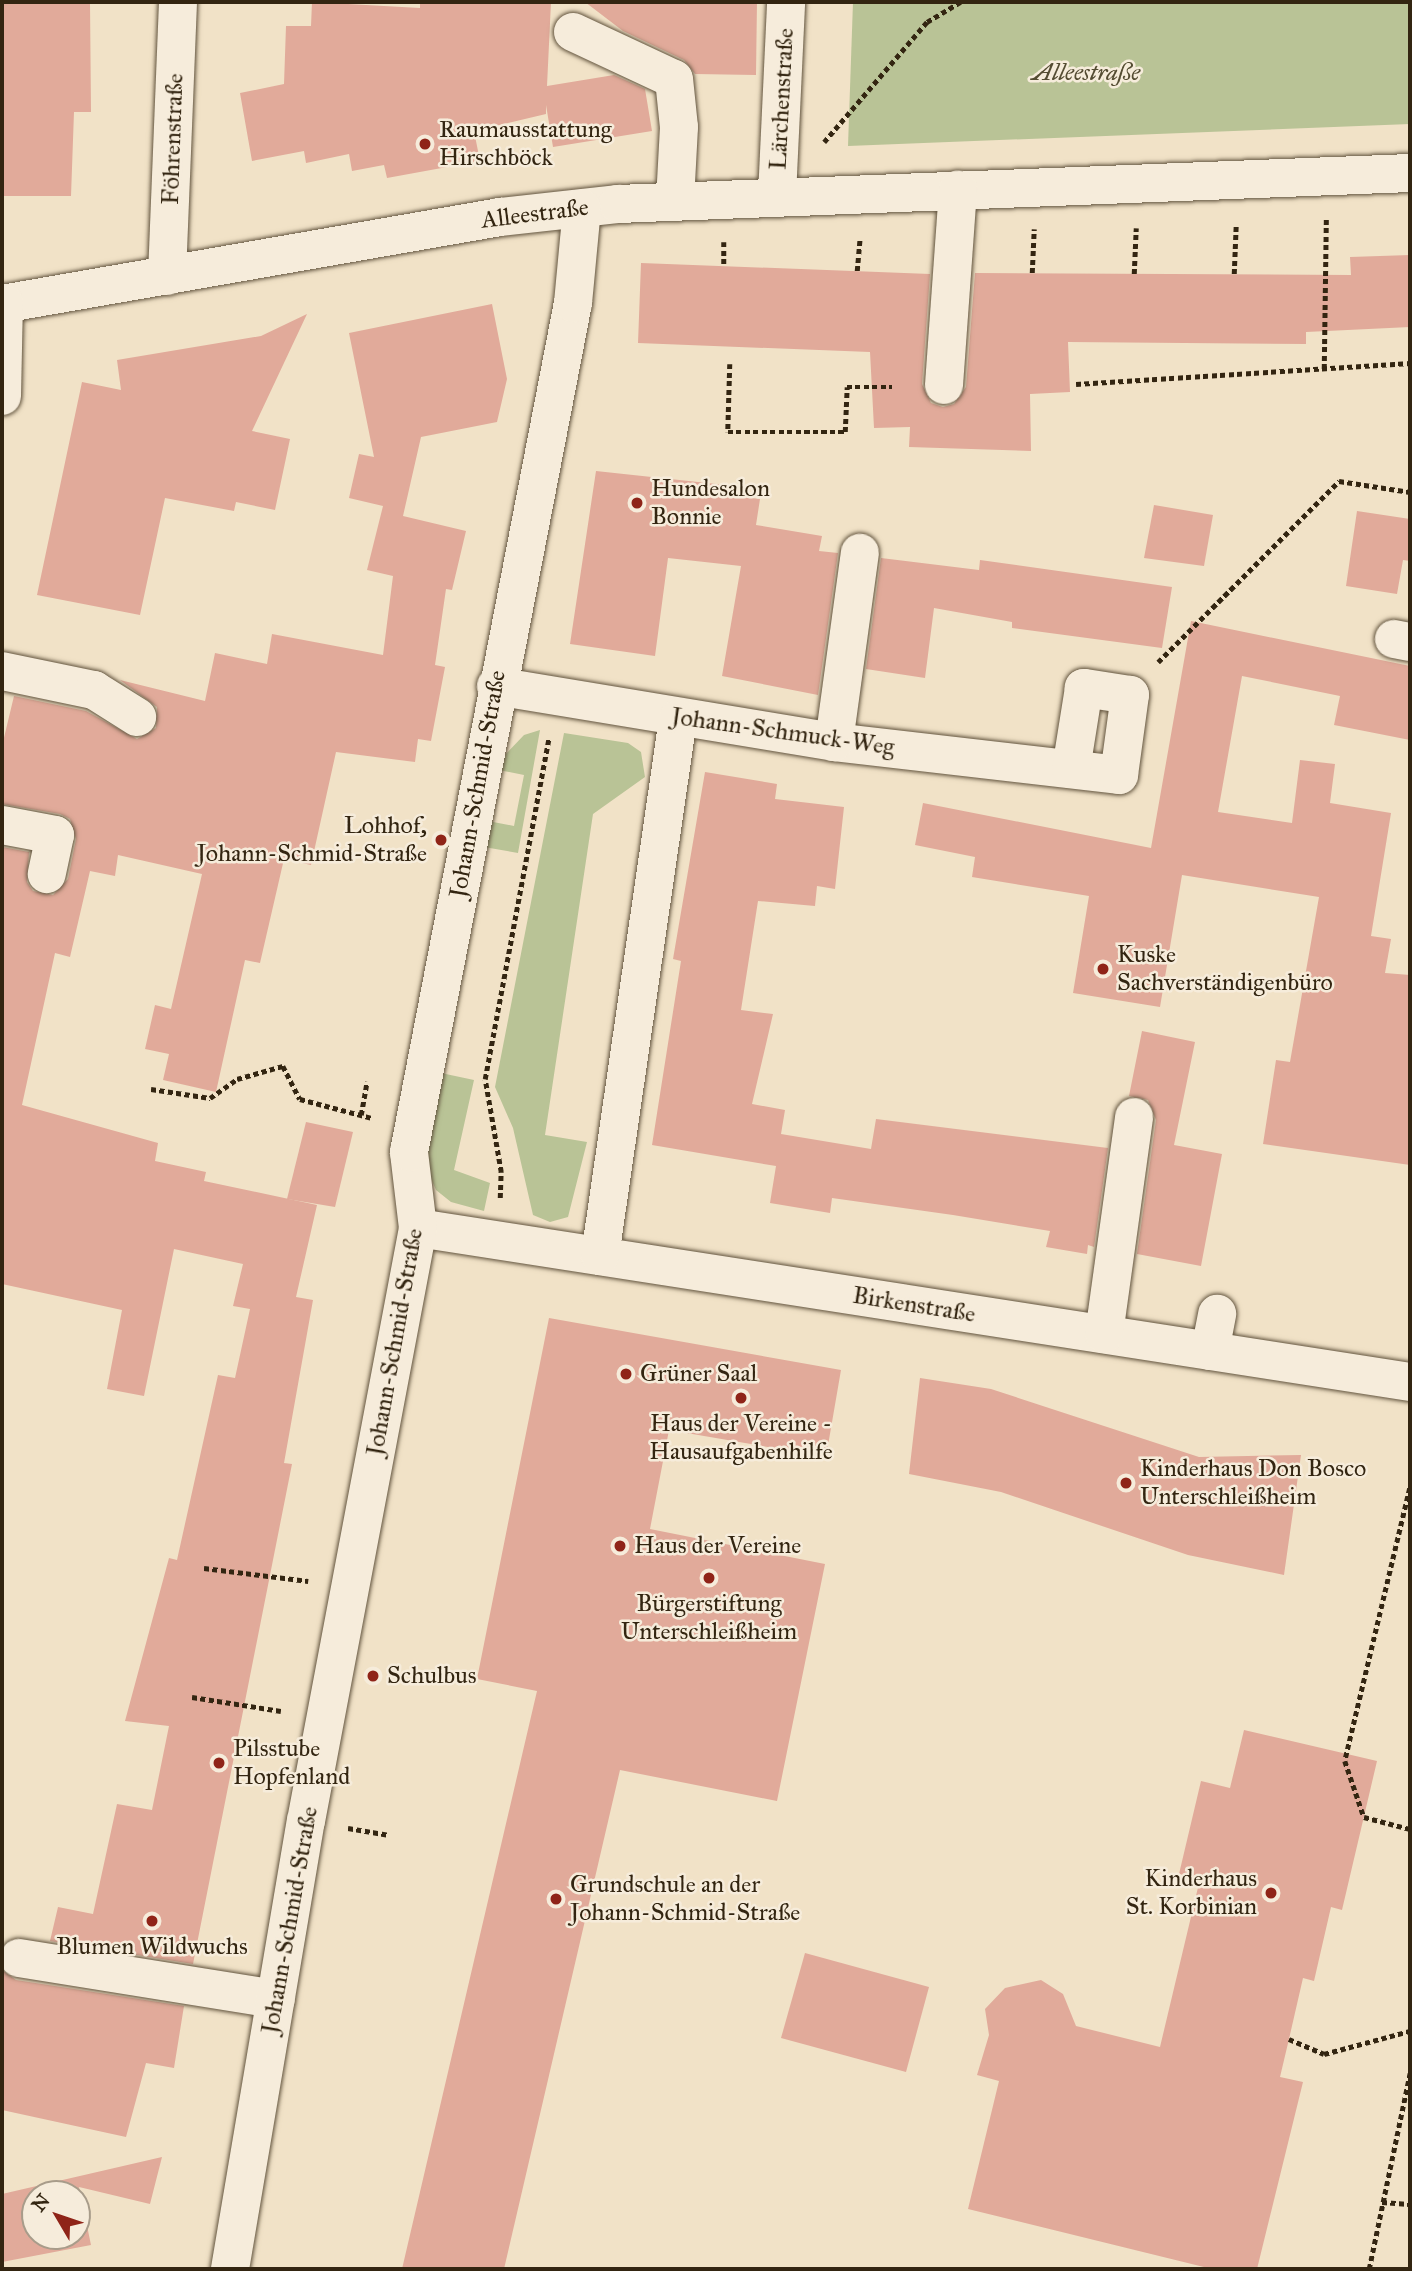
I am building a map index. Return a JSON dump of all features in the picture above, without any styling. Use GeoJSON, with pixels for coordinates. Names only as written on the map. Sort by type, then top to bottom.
{"type":"FeatureCollection","features":[{"type":"Feature","properties":{"kind":"street","name":"Föhrenstraße"},"geometry":{"type":"LineString","coordinates":[[167,276],[178,2]]}},
{"type":"Feature","properties":{"kind":"street","name":"Lärchenstraße"},"geometry":{"type":"LineString","coordinates":[[777,196],[786,2]]}},
{"type":"Feature","properties":{"kind":"street"},"geometry":{"type":"LineString","coordinates":[[573,32],[674,79],[679,127],[676,201]]}},
{"type":"Feature","properties":{"kind":"street","name":"Alleestraße"},"geometry":{"type":"LineString","coordinates":[[3,303],[582,208],[777,196],[1410,173]]}},
{"type":"Feature","properties":{"kind":"street"},"geometry":{"type":"LineString","coordinates":[[944,385],[958,189]]}},
{"type":"Feature","properties":{"kind":"street","name":"Johann-Schmid-Straße"},"geometry":{"type":"LineString","coordinates":[[230,2269],[276,1999],[418,1228],[409,1152],[496,686],[573,303],[582,208]]}},
{"type":"Feature","properties":{"kind":"street"},"geometry":{"type":"LineString","coordinates":[[2,396],[3,303]]}},
{"type":"Feature","properties":{"kind":"street"},"geometry":{"type":"LineString","coordinates":[[834,742],[860,553]]}},
{"type":"Feature","properties":{"kind":"street"},"geometry":{"type":"LineString","coordinates":[[2,671],[94,690],[137,717]]}},
{"type":"Feature","properties":{"kind":"street","name":"Johann-Schmuck-Weg"},"geometry":{"type":"LineString","coordinates":[[496,686],[678,719],[834,742],[1119,775],[1130,695]]}},
{"type":"Feature","properties":{"kind":"street"},"geometry":{"type":"LineString","coordinates":[[600,1256],[678,719]]}},
{"type":"Feature","properties":{"kind":"street"},"geometry":{"type":"LineString","coordinates":[[2,825],[55,835],[47,874]]}},
{"type":"Feature","properties":{"kind":"street"},"geometry":{"type":"LineString","coordinates":[[1104,1334],[1135,1117]]}},
{"type":"Feature","properties":{"kind":"street","name":"Birkenstraße"},"geometry":{"type":"LineString","coordinates":[[418,1228],[1410,1382]]}},
{"type":"Feature","properties":{"kind":"street"},"geometry":{"type":"LineString","coordinates":[[1210,1351],[1217,1314]]}},
{"type":"Feature","properties":{"kind":"street"},"geometry":{"type":"LineString","coordinates":[[19,1958],[276,1999]]}},
{"type":"Feature","properties":{"kind":"path"},"geometry":{"type":"LineString","coordinates":[[777,196],[927,22],[960,2]]}},
{"type":"Feature","properties":{"kind":"path"},"geometry":{"type":"LineString","coordinates":[[1324,369],[1326,175]]}},
{"type":"Feature","properties":{"kind":"path"},"geometry":{"type":"LineString","coordinates":[[1076,384],[1410,363]]}},
{"type":"Feature","properties":{"kind":"path"},"geometry":{"type":"LineString","coordinates":[[730,364],[728,432],[845,432],[846,387],[892,387]]}},
{"type":"Feature","properties":{"kind":"path"},"geometry":{"type":"LineString","coordinates":[[1130,695],[1339,481],[1410,492]]}},
{"type":"Feature","properties":{"kind":"path"},"geometry":{"type":"LineString","coordinates":[[493,1240],[501,1172],[485,1079],[556,695]]}},
{"type":"Feature","properties":{"kind":"path"},"geometry":{"type":"LineString","coordinates":[[151,1089],[210,1098],[237,1079],[283,1066],[300,1100],[414,1128]]}},
{"type":"Feature","properties":{"kind":"path"},"geometry":{"type":"LineString","coordinates":[[361,1115],[368,1082]]}},
{"type":"Feature","properties":{"kind":"path"},"geometry":{"type":"LineString","coordinates":[[1410,1488],[1345,1761],[1364,1817],[1410,1829]]}},
{"type":"Feature","properties":{"kind":"path"},"geometry":{"type":"LineString","coordinates":[[204,1568],[351,1586]]}},
{"type":"Feature","properties":{"kind":"path"},"geometry":{"type":"LineString","coordinates":[[192,1697],[281,1710]]}},
{"type":"Feature","properties":{"kind":"path"},"geometry":{"type":"LineString","coordinates":[[1289,2039],[1324,2054],[1410,2031]]}},
{"type":"Feature","properties":{"kind":"path"},"geometry":{"type":"LineString","coordinates":[[1369,2269],[1410,2073]]}},
{"type":"Feature","properties":{"kind":"path"},"geometry":{"type":"LineString","coordinates":[[1382,2202],[1409,2204]]}},
{"type":"Feature","properties":{"kind":"green space"},"geometry":{"type":"Polygon","coordinates":[[[853,2],[1410,2],[1410,124],[848,146],[853,2]]]}},
{"type":"Feature","properties":{"kind":"green space"},"geometry":{"type":"Polygon","coordinates":[[[540,730],[518,853],[484,847],[488,821],[514,826],[524,775],[499,770],[502,758],[524,735],[540,730]]]}},
{"type":"Feature","properties":{"kind":"green space"},"geometry":{"type":"Polygon","coordinates":[[[564,733],[628,743],[641,752],[645,777],[593,814],[545,1135],[587,1142],[568,1217],[550,1222],[533,1215],[513,1128],[495,1087],[564,733]]]}},
{"type":"Feature","properties":{"kind":"green space"},"geometry":{"type":"Polygon","coordinates":[[[441,1073],[474,1080],[454,1170],[490,1183],[484,1211],[451,1202],[436,1190],[429,1174],[427,1158],[441,1073]]]}},
{"type":"Feature","properties":{"kind":"building"},"geometry":{"type":"Polygon","coordinates":[[[4,2],[90,2],[91,112],[74,112],[71,196],[2,196],[4,2]]]}},
{"type":"Feature","properties":{"kind":"building"},"geometry":{"type":"Polygon","coordinates":[[[312,2],[420,8],[420,2],[551,2],[547,86],[614,75],[645,89],[652,131],[553,147],[546,105],[546,114],[474,131],[480,161],[387,178],[384,165],[352,171],[349,154],[306,163],[304,151],[252,161],[240,93],[284,84],[286,26],[311,26],[312,2]]]}},
{"type":"Feature","properties":{"kind":"building"},"geometry":{"type":"Polygon","coordinates":[[[585,2],[757,2],[756,75],[695,74],[684,60],[623,31],[585,2]]]}},
{"type":"Feature","properties":{"kind":"building"},"geometry":{"type":"Polygon","coordinates":[[[1410,255],[1410,327],[1306,332],[1306,344],[1068,342],[1070,392],[1030,394],[1031,451],[909,447],[910,427],[874,428],[870,352],[638,343],[641,263],[930,274],[922,384],[931,403],[943,407],[954,404],[966,387],[975,273],[1351,275],[1350,257],[1410,255]]]}},
{"type":"Feature","properties":{"kind":"building"},"geometry":{"type":"Polygon","coordinates":[[[492,304],[507,379],[497,422],[421,437],[403,516],[466,531],[452,590],[446,589],[435,665],[445,667],[431,741],[418,739],[415,762],[336,752],[311,865],[284,859],[260,963],[245,960],[216,1092],[163,1080],[169,1054],[145,1049],[155,1005],[171,1009],[202,874],[118,855],[115,876],[90,871],[70,957],[55,953],[22,1105],[158,1143],[155,1161],[206,1172],[204,1181],[317,1205],[296,1297],[313,1300],[284,1463],[292,1464],[193,1964],[50,1941],[58,1907],[93,1914],[117,1804],[152,1810],[169,1726],[125,1721],[169,1558],[177,1560],[218,1375],[235,1378],[250,1309],[233,1306],[243,1264],[174,1249],[144,1396],[107,1389],[122,1310],[2,1284],[2,847],[29,852],[27,882],[33,891],[53,895],[68,879],[76,839],[70,819],[60,814],[2,804],[2,746],[14,696],[86,711],[137,739],[156,728],[157,707],[120,680],[205,701],[215,653],[267,664],[272,634],[383,655],[393,576],[367,570],[383,506],[349,498],[359,454],[374,457],[349,333],[492,304]]]}},
{"type":"Feature","properties":{"kind":"building"},"geometry":{"type":"Polygon","coordinates":[[[307,314],[252,431],[290,439],[275,510],[236,502],[234,511],[165,498],[140,615],[37,595],[82,382],[121,390],[117,360],[261,336],[307,314]]]}},
{"type":"Feature","properties":{"kind":"building"},"geometry":{"type":"Polygon","coordinates":[[[596,471],[735,486],[733,496],[760,499],[756,525],[822,536],[819,551],[838,553],[818,695],[722,676],[741,566],[668,558],[655,656],[570,644],[596,471]]]}},
{"type":"Feature","properties":{"kind":"building"},"geometry":{"type":"Polygon","coordinates":[[[1154,505],[1213,515],[1204,566],[1144,558],[1154,505]]]}},
{"type":"Feature","properties":{"kind":"building"},"geometry":{"type":"Polygon","coordinates":[[[1357,511],[1410,519],[1410,561],[1403,560],[1397,594],[1346,586],[1357,511]]]}},
{"type":"Feature","properties":{"kind":"building"},"geometry":{"type":"Polygon","coordinates":[[[881,558],[979,570],[980,560],[1172,587],[1162,648],[1012,628],[1012,622],[934,608],[925,678],[866,669],[881,558]]]}},
{"type":"Feature","properties":{"kind":"building"},"geometry":{"type":"Polygon","coordinates":[[[1191,621],[1410,666],[1410,740],[1334,725],[1340,696],[1242,676],[1218,812],[1292,823],[1300,760],[1335,764],[1330,803],[1391,813],[1371,936],[1391,939],[1385,973],[1410,975],[1410,1165],[1263,1144],[1276,1060],[1290,1062],[1319,897],[1182,875],[1160,1007],[1073,993],[1089,896],[972,877],[975,857],[915,845],[923,803],[1151,848],[1191,621]]]}},
{"type":"Feature","properties":{"kind":"building"},"geometry":{"type":"Polygon","coordinates":[[[705,772],[777,784],[775,799],[844,807],[835,889],[817,886],[815,906],[758,901],[741,1010],[773,1014],[752,1104],[785,1110],[781,1134],[871,1149],[876,1119],[1108,1148],[1094,1247],[1088,1245],[1087,1254],[1046,1247],[1050,1231],[953,1215],[832,1198],[830,1213],[770,1203],[776,1166],[652,1145],[681,961],[673,959],[705,772]]]}},
{"type":"Feature","properties":{"kind":"building"},"geometry":{"type":"Polygon","coordinates":[[[1142,1031],[1195,1042],[1174,1145],[1222,1154],[1201,1266],[1137,1254],[1156,1120],[1148,1100],[1129,1096],[1142,1031]]]}},
{"type":"Feature","properties":{"kind":"building"},"geometry":{"type":"Polygon","coordinates":[[[306,1122],[353,1132],[335,1207],[287,1199],[306,1122]]]}},
{"type":"Feature","properties":{"kind":"building"},"geometry":{"type":"Polygon","coordinates":[[[549,1318],[841,1370],[826,1457],[669,1430],[650,1529],[825,1564],[777,1801],[620,1770],[504,2269],[402,2269],[537,1691],[477,1679],[549,1318]]]}},
{"type":"Feature","properties":{"kind":"building","name":"Kinderhaus Don Bosco Unterschleißheim"},"geometry":{"type":"Polygon","coordinates":[[[920,1378],[991,1389],[1199,1457],[1301,1455],[1284,1575],[1188,1555],[1001,1492],[909,1474],[920,1378]]]}},
{"type":"Feature","properties":{"kind":"building"},"geometry":{"type":"Polygon","coordinates":[[[1244,1730],[1377,1761],[1342,1910],[1331,1907],[1314,1981],[1303,1978],[1280,2077],[1303,2082],[1257,2269],[1212,2269],[968,2209],[999,2081],[977,2075],[989,2035],[985,2009],[1005,1988],[1041,1980],[1063,1994],[1076,2026],[1160,2047],[1200,1879],[1179,1874],[1201,1781],[1230,1788],[1244,1730]]]}},
{"type":"Feature","properties":{"kind":"building"},"geometry":{"type":"Polygon","coordinates":[[[805,1953],[929,1987],[906,2072],[781,2038],[805,1953]]]}},
{"type":"Feature","properties":{"kind":"building"},"geometry":{"type":"Polygon","coordinates":[[[2,1970],[16,1980],[184,2006],[174,2068],[146,2063],[126,2137],[2,2110],[2,1970]]]}},
{"type":"Feature","properties":{"kind":"building"},"geometry":{"type":"Polygon","coordinates":[[[162,2157],[150,2204],[91,2190],[91,2180],[63,2180],[162,2157]]]}},
{"type":"Feature","properties":{"kind":"building"},"geometry":{"type":"Polygon","coordinates":[[[21,2190],[21,2250],[65,2250],[2,2262],[2,2194],[21,2190]]]}},
{"type":"Feature","properties":{"kind":"place","name":"Raumausstattung Hirschböck"},"geometry":{"type":"Point","coordinates":[425,144]}},
{"type":"Feature","properties":{"kind":"place","name":"Hundesalon Bonnie"},"geometry":{"type":"Point","coordinates":[637,503]}},
{"type":"Feature","properties":{"kind":"place","name":"Lohhof, Johann-Schmid-Straße"},"geometry":{"type":"Point","coordinates":[441,840]}},
{"type":"Feature","properties":{"kind":"place","name":"Kuske Sachverständigenbüro"},"geometry":{"type":"Point","coordinates":[1103,969]}},
{"type":"Feature","properties":{"kind":"place","name":"Grüner Saal"},"geometry":{"type":"Point","coordinates":[626,1374]}},
{"type":"Feature","properties":{"kind":"place","name":"Haus der Vereine - Hausaufgabenhilfe"},"geometry":{"type":"Point","coordinates":[741,1398]}},
{"type":"Feature","properties":{"kind":"place","name":"Kinderhaus Don Bosco Unterschleißheim"},"geometry":{"type":"Point","coordinates":[1126,1483]}},
{"type":"Feature","properties":{"kind":"place","name":"Haus der Vereine"},"geometry":{"type":"Point","coordinates":[620,1546]}},
{"type":"Feature","properties":{"kind":"place","name":"Bürgerstiftung Unterschleißheim"},"geometry":{"type":"Point","coordinates":[709,1578]}},
{"type":"Feature","properties":{"kind":"place","name":"Schulbus"},"geometry":{"type":"Point","coordinates":[373,1676]}},
{"type":"Feature","properties":{"kind":"place","name":"Pilsstube Hopfenland"},"geometry":{"type":"Point","coordinates":[219,1763]}},
{"type":"Feature","properties":{"kind":"place","name":"Kinderhaus St. Korbinian"},"geometry":{"type":"Point","coordinates":[1271,1893]}},
{"type":"Feature","properties":{"kind":"place","name":"Grundschule an der Johann-Schmid-Straße"},"geometry":{"type":"Point","coordinates":[556,1899]}},
{"type":"Feature","properties":{"kind":"place","name":"Blumen Wildwuchs"},"geometry":{"type":"Point","coordinates":[152,1921]}}]}
